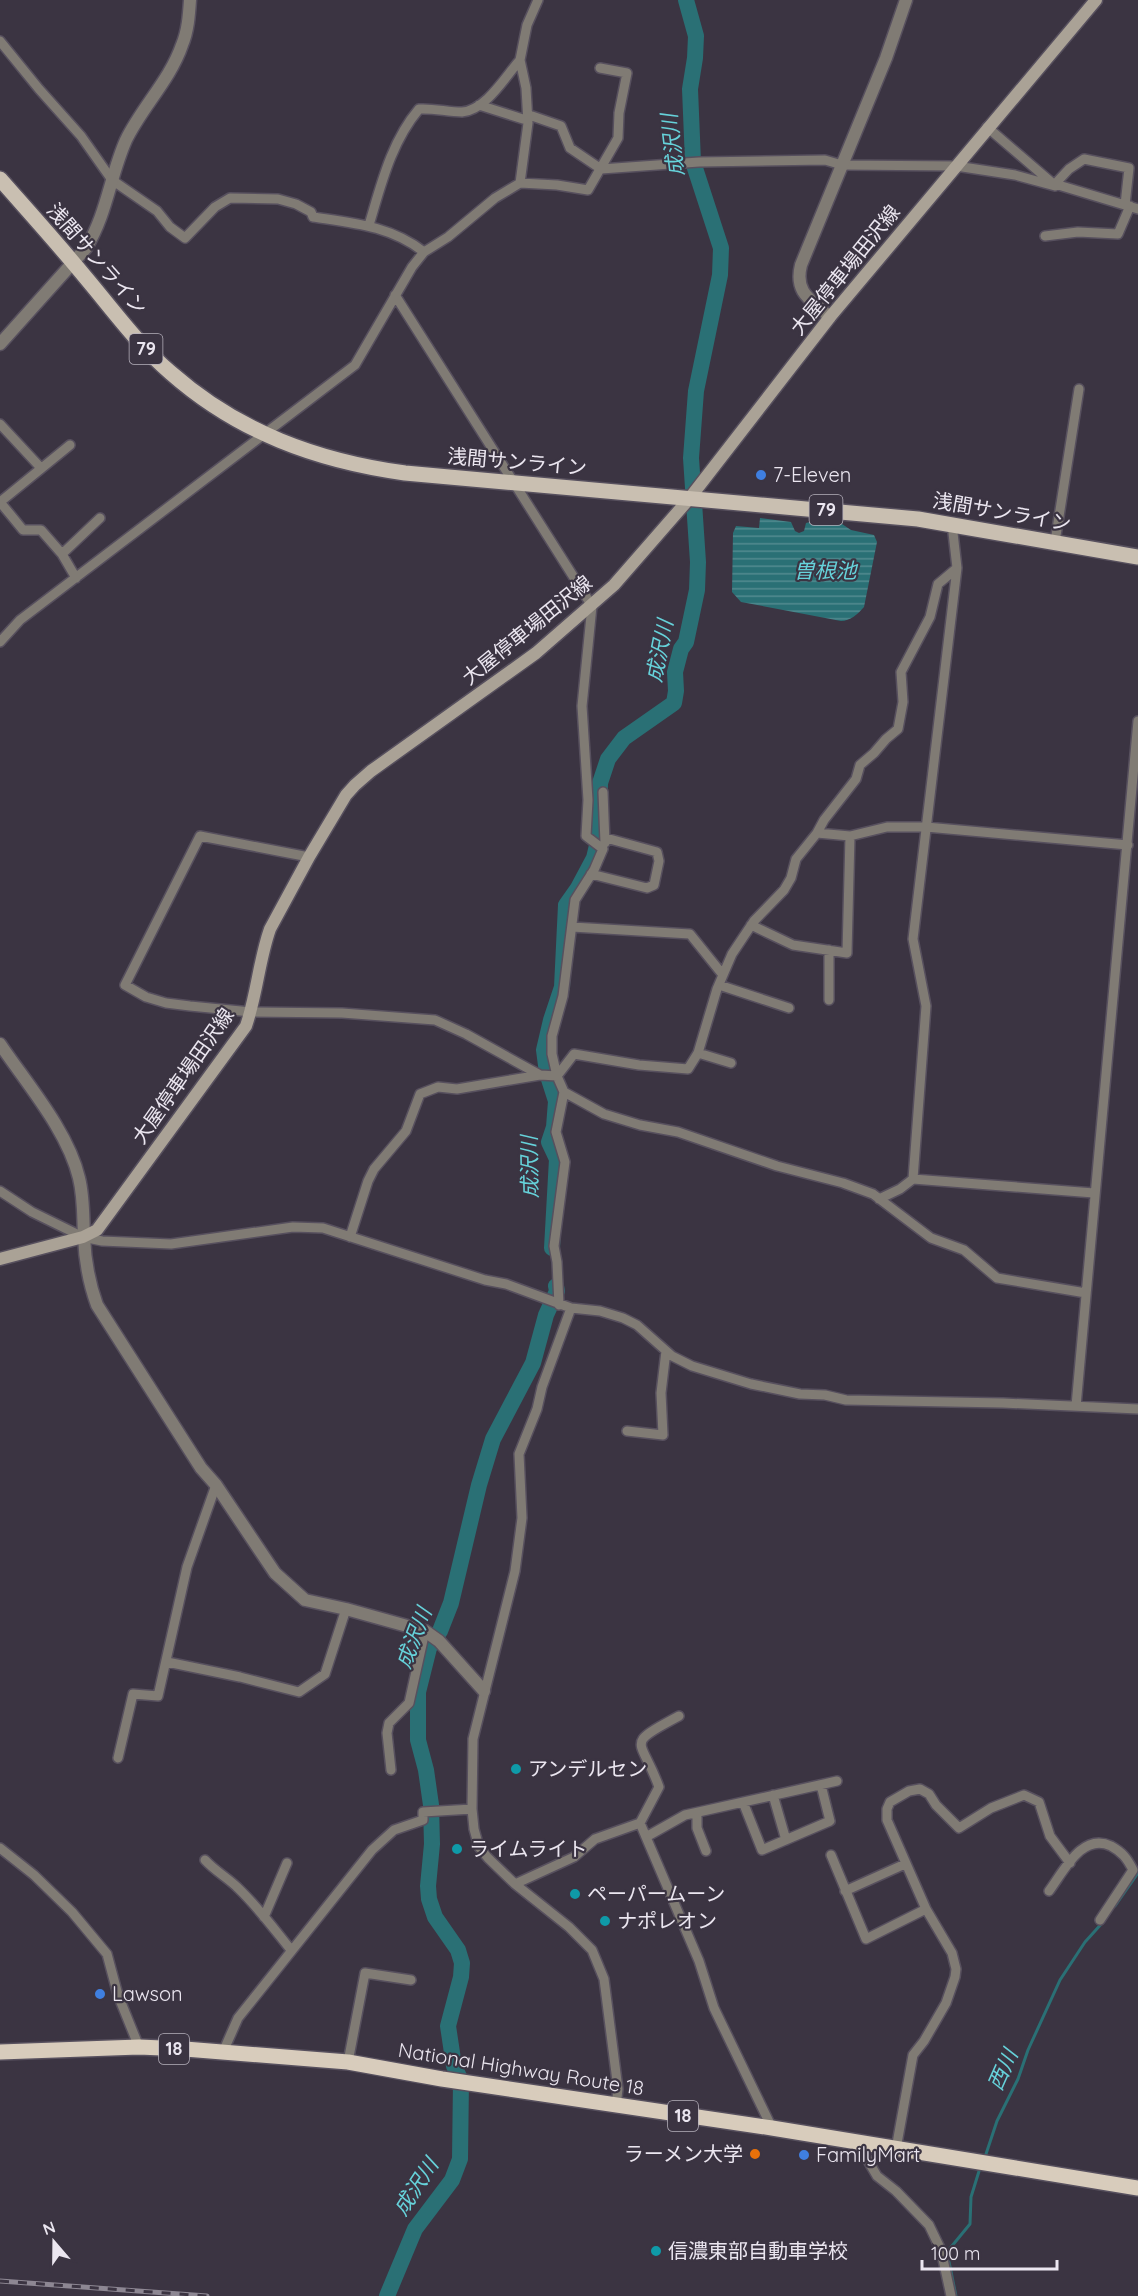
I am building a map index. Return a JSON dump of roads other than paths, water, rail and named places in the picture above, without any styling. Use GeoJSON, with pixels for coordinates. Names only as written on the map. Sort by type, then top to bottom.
{"type":"FeatureCollection","features":[{"type":"Feature","properties":{"kind":"highway","name":"National Highway Route 18"},"geometry":{"type":"LineString","coordinates":[[0,2052],[139,2047],[348,2062],[442,2079],[772,2128],[1138,2188]]}},
{"type":"Feature","properties":{"kind":"main road","name":"大屋停車場田沢線"},"geometry":{"type":"LineString","coordinates":[[0,1259],[83,1237],[97,1230],[246,1026],[251,1012],[264,945],[270,929],[346,795],[370,771],[536,653],[614,585],[696,495],[830,317],[987,127],[1096,0]]}},
{"type":"Feature","properties":{"kind":"main road","name":"浅間サンライン"},"geometry":{"type":"LineString","coordinates":[[0,179],[143,345],[169,371],[218,409],[264,435],[309,453],[373,468],[515,483],[696,495],[874,514],[952,524],[1138,557]]}},
{"type":"Feature","properties":{"kind":"street"},"geometry":{"type":"LineString","coordinates":[[0,344],[73,262],[97,231],[127,139],[167,76],[182,45],[187,31],[190,0]]}},
{"type":"Feature","properties":{"kind":"street"},"geometry":{"type":"LineString","coordinates":[[520,183],[528,118],[526,88],[520,60],[527,25],[538,0]]}},
{"type":"Feature","properties":{"kind":"street"},"geometry":{"type":"LineString","coordinates":[[830,317],[800,288],[798,276],[886,58],[906,0]]}},
{"type":"Feature","properties":{"kind":"street"},"geometry":{"type":"LineString","coordinates":[[0,40],[39,89],[81,135],[112,180],[157,211],[170,228],[185,238],[215,207],[230,198],[278,199],[296,204],[311,212],[313,217],[369,225],[407,238],[424,252]]}},
{"type":"Feature","properties":{"kind":"street"},"geometry":{"type":"LineString","coordinates":[[369,225],[388,163],[408,122],[419,110],[432,108],[460,112],[473,110],[491,95],[520,60]]}},
{"type":"Feature","properties":{"kind":"street"},"geometry":{"type":"LineString","coordinates":[[0,642],[20,620],[356,365],[374,337],[395,295],[424,252],[448,237],[495,198],[520,183],[588,190],[618,138],[619,113],[627,73],[600,68]]}},
{"type":"Feature","properties":{"kind":"street"},"geometry":{"type":"LineString","coordinates":[[479,105],[522,120],[532,116],[561,126],[570,148],[601,170],[699,162],[825,160],[843,165],[956,166],[1015,175],[1131,207]]}},
{"type":"Feature","properties":{"kind":"street"},"geometry":{"type":"LineString","coordinates":[[987,127],[1055,185]]}},
{"type":"Feature","properties":{"kind":"street"},"geometry":{"type":"LineString","coordinates":[[1045,236],[1078,232],[1118,234],[1131,207],[1129,168],[1084,159],[1069,169],[1055,185]]}},
{"type":"Feature","properties":{"kind":"street"},"geometry":{"type":"LineString","coordinates":[[395,295],[591,606],[582,706],[588,800],[586,836],[601,848]]}},
{"type":"Feature","properties":{"kind":"street"},"geometry":{"type":"LineString","coordinates":[[1055,542],[1079,389]]}},
{"type":"Feature","properties":{"kind":"street"},"geometry":{"type":"LineString","coordinates":[[2,430],[41,468]]}},
{"type":"Feature","properties":{"kind":"street"},"geometry":{"type":"LineString","coordinates":[[70,445],[0,502],[23,530],[41,530],[62,554],[76,578]]}},
{"type":"Feature","properties":{"kind":"street"},"geometry":{"type":"LineString","coordinates":[[62,554],[100,518]]}},
{"type":"Feature","properties":{"kind":"street"},"geometry":{"type":"LineString","coordinates":[[913,1179],[926,1006],[913,939],[957,568],[952,524]]}},
{"type":"Feature","properties":{"kind":"street"},"geometry":{"type":"LineString","coordinates":[[554,1076],[574,1054],[639,1065],[688,1069],[698,1053],[719,985],[732,954],[751,925],[784,890],[791,878],[796,859],[818,833],[824,820],[856,779],[860,765],[898,729],[903,702],[901,672],[930,617],[938,584],[957,568]]}},
{"type":"Feature","properties":{"kind":"street"},"geometry":{"type":"LineString","coordinates":[[1076,1406],[1138,721]]}},
{"type":"Feature","properties":{"kind":"street"},"geometry":{"type":"LineString","coordinates":[[603,792],[606,838],[591,874],[575,900],[563,996],[552,1036],[554,1076],[564,1092],[604,1114],[640,1125],[678,1132],[777,1166],[843,1183],[879,1199],[931,1238],[964,1250],[997,1278],[1086,1293]]}},
{"type":"Feature","properties":{"kind":"street"},"geometry":{"type":"LineString","coordinates":[[818,833],[850,836],[887,827],[926,828],[1128,845]]}},
{"type":"Feature","properties":{"kind":"street"},"geometry":{"type":"LineString","coordinates":[[309,858],[200,836],[125,985],[146,997],[166,1003],[251,1012],[354,1013],[435,1020],[466,1034],[540,1075]]}},
{"type":"Feature","properties":{"kind":"street"},"geometry":{"type":"LineString","coordinates":[[751,925],[793,945],[847,953],[850,836]]}},
{"type":"Feature","properties":{"kind":"street"},"geometry":{"type":"LineString","coordinates":[[591,874],[646,888],[654,885],[658,861],[657,852],[606,838]]}},
{"type":"Feature","properties":{"kind":"street"},"geometry":{"type":"LineString","coordinates":[[572,927],[690,934],[723,975]]}},
{"type":"Feature","properties":{"kind":"street"},"geometry":{"type":"LineString","coordinates":[[829,950],[829,1000]]}},
{"type":"Feature","properties":{"kind":"street"},"geometry":{"type":"LineString","coordinates":[[719,985],[789,1008]]}},
{"type":"Feature","properties":{"kind":"street"},"geometry":{"type":"LineString","coordinates":[[0,1044],[58,1129],[74,1160],[84,1200],[85,1261],[97,1305],[201,1468],[216,1485],[275,1573],[305,1600],[346,1609],[431,1635],[484,1691]]}},
{"type":"Feature","properties":{"kind":"street"},"geometry":{"type":"LineString","coordinates":[[698,1053],[731,1064]]}},
{"type":"Feature","properties":{"kind":"street"},"geometry":{"type":"LineString","coordinates":[[350,1237],[368,1181],[374,1169],[406,1131],[420,1094],[438,1087],[457,1089],[540,1075],[554,1076]]}},
{"type":"Feature","properties":{"kind":"street"},"geometry":{"type":"LineString","coordinates":[[557,1304],[559,1281],[554,1246],[565,1162],[556,1132],[564,1092]]}},
{"type":"Feature","properties":{"kind":"street"},"geometry":{"type":"LineString","coordinates":[[879,1199],[900,1189],[913,1179],[1094,1193]]}},
{"type":"Feature","properties":{"kind":"street"},"geometry":{"type":"LineString","coordinates":[[0,1191],[20,1206],[83,1237],[102,1241],[171,1244],[293,1227],[323,1228],[485,1280],[506,1284],[557,1304],[600,1311],[622,1318],[637,1325],[666,1351],[692,1366],[751,1384],[800,1394],[825,1395],[846,1400],[1138,1409]]}},
{"type":"Feature","properties":{"kind":"street"},"geometry":{"type":"LineString","coordinates":[[571,1308],[542,1387],[537,1409],[519,1454],[522,1518],[515,1571],[473,1739],[472,1809],[479,1847],[515,1884],[569,1927],[592,1950],[604,1978],[618,2089],[616,2106]]}},
{"type":"Feature","properties":{"kind":"street"},"geometry":{"type":"LineString","coordinates":[[627,1431],[663,1435],[661,1393],[666,1351]]}},
{"type":"Feature","properties":{"kind":"street"},"geometry":{"type":"LineString","coordinates":[[118,1758],[133,1694],[158,1696],[187,1567],[216,1485]]}},
{"type":"Feature","properties":{"kind":"street"},"geometry":{"type":"LineString","coordinates":[[166,1662],[299,1692],[325,1674],[346,1609]]}},
{"type":"Feature","properties":{"kind":"street"},"geometry":{"type":"LineString","coordinates":[[391,1770],[387,1732],[389,1723],[409,1703],[431,1635]]}},
{"type":"Feature","properties":{"kind":"street"},"geometry":{"type":"LineString","coordinates":[[515,1884],[574,1857],[595,1839],[640,1822],[659,1787],[640,1748],[640,1740],[645,1734],[679,1716]]}},
{"type":"Feature","properties":{"kind":"street"},"geometry":{"type":"LineString","coordinates":[[646,1837],[684,1815],[837,1781]]}},
{"type":"Feature","properties":{"kind":"street"},"geometry":{"type":"LineString","coordinates":[[743,1802],[762,1850],[830,1821],[821,1785]]}},
{"type":"Feature","properties":{"kind":"street"},"geometry":{"type":"LineString","coordinates":[[896,2149],[913,2055],[924,2042],[946,2004],[956,1969],[952,1953],[926,1909],[905,1864],[887,1820],[887,1809],[895,1797],[920,1789],[929,1794],[936,1805],[959,1828],[991,1808],[1024,1795],[1039,1802],[1050,1836],[1070,1863]]}},
{"type":"Feature","properties":{"kind":"street"},"geometry":{"type":"LineString","coordinates":[[773,1795],[786,1839]]}},
{"type":"Feature","properties":{"kind":"street"},"geometry":{"type":"LineString","coordinates":[[223,2052],[238,2018],[345,1880],[372,1850],[394,1830],[423,1820],[423,1812],[472,1809]]}},
{"type":"Feature","properties":{"kind":"street"},"geometry":{"type":"LineString","coordinates":[[698,1813],[697,1828],[706,1851]]}},
{"type":"Feature","properties":{"kind":"street"},"geometry":{"type":"LineString","coordinates":[[640,1822],[699,1961],[714,2008],[772,2128]]}},
{"type":"Feature","properties":{"kind":"street"},"geometry":{"type":"LineString","coordinates":[[1049,1890],[1079,1851],[1090,1843],[1104,1843],[1119,1851],[1128,1859],[1133,1870],[1100,1920]]}},
{"type":"Feature","properties":{"kind":"street"},"geometry":{"type":"LineString","coordinates":[[0,1848],[34,1875],[72,1912],[107,1954],[118,1995],[139,2047]]}},
{"type":"Feature","properties":{"kind":"street"},"geometry":{"type":"LineString","coordinates":[[831,1855],[866,1939],[926,1909]]}},
{"type":"Feature","properties":{"kind":"street"},"geometry":{"type":"LineString","coordinates":[[205,1860],[215,1871],[236,1886],[291,1950]]}},
{"type":"Feature","properties":{"kind":"street"},"geometry":{"type":"LineString","coordinates":[[264,1917],[287,1863]]}},
{"type":"Feature","properties":{"kind":"street"},"geometry":{"type":"LineString","coordinates":[[845,1891],[905,1864]]}},
{"type":"Feature","properties":{"kind":"street"},"geometry":{"type":"LineString","coordinates":[[348,2062],[365,1973],[411,1980]]}},
{"type":"Feature","properties":{"kind":"street"},"geometry":{"type":"LineString","coordinates":[[857,2142],[877,2176],[896,2191],[929,2225],[940,2250],[951,2296]]}},
{"type":"Feature","properties":{"kind":"water","name":"曽根池"},"geometry":{"type":"Polygon","coordinates":[[[760,518],[791,522],[795,531],[799,533],[804,531],[806,523],[810,522],[842,524],[851,530],[874,535],[877,542],[864,607],[854,617],[841,621],[741,602],[732,592],[733,533],[736,526],[759,528],[760,518]]]}},
{"type":"Feature","properties":{"kind":"waterway","name":"成沢川"},"geometry":{"type":"LineString","coordinates":[[552,1248],[557,1159],[549,1142],[554,1127],[556,1101],[547,1073],[544,1050],[562,987],[566,905],[594,858],[599,837],[600,783],[608,759],[624,738],[674,703],[675,672],[681,649],[686,642],[697,590],[698,562],[691,458],[696,391],[720,275],[721,248],[693,162],[690,89],[696,36],[686,0]]}},
{"type":"Feature","properties":{"kind":"waterway","name":"成沢川"},"geometry":{"type":"LineString","coordinates":[[387,2296],[415,2229],[452,2180],[460,2159],[461,2081],[454,2066],[448,2026],[461,1977],[462,1963],[458,1950],[435,1917],[429,1899],[432,1844],[431,1805],[426,1770],[418,1740],[418,1692],[429,1648],[440,1631],[451,1603],[479,1485],[493,1439],[533,1363],[546,1315],[557,1291],[556,1286]]}},
{"type":"Feature","properties":{"kind":"waterway","name":"西川"},"geometry":{"type":"LineString","coordinates":[[1115,1906],[1138,1873]]}},
{"type":"Feature","properties":{"kind":"waterway","name":"西川"},"geometry":{"type":"LineString","coordinates":[[985,2157],[997,2121],[1018,2079],[1028,2050],[1060,1980],[1085,1942],[1104,1921]]}},
{"type":"Feature","properties":{"kind":"waterway","name":"西川"},"geometry":{"type":"LineString","coordinates":[[956,2296],[947,2252],[970,2224],[971,2197],[980,2168]]}},
{"type":"Feature","properties":{"kind":"railway"},"geometry":{"type":"LineString","coordinates":[[0,2281],[207,2296]]}},
{"type":"Feature","properties":{"kind":"place","name":"7-Eleven"},"geometry":{"type":"Point","coordinates":[761,475]}},
{"type":"Feature","properties":{"kind":"place","name":"アンデルセン"},"geometry":{"type":"Point","coordinates":[516,1769]}},
{"type":"Feature","properties":{"kind":"place","name":"ライムライト"},"geometry":{"type":"Point","coordinates":[457,1849]}},
{"type":"Feature","properties":{"kind":"place","name":"ペーパームーン"},"geometry":{"type":"Point","coordinates":[575,1894]}},
{"type":"Feature","properties":{"kind":"place","name":"ナポレオン"},"geometry":{"type":"Point","coordinates":[605,1921]}},
{"type":"Feature","properties":{"kind":"place","name":"Lawson"},"geometry":{"type":"Point","coordinates":[100,1994]}},
{"type":"Feature","properties":{"kind":"place","name":"ラーメン大学"},"geometry":{"type":"Point","coordinates":[755,2154]}},
{"type":"Feature","properties":{"kind":"place","name":"FamilyMart"},"geometry":{"type":"Point","coordinates":[804,2155]}},
{"type":"Feature","properties":{"kind":"place","name":"信濃東部自動車学校"},"geometry":{"type":"Point","coordinates":[656,2251]}}]}
